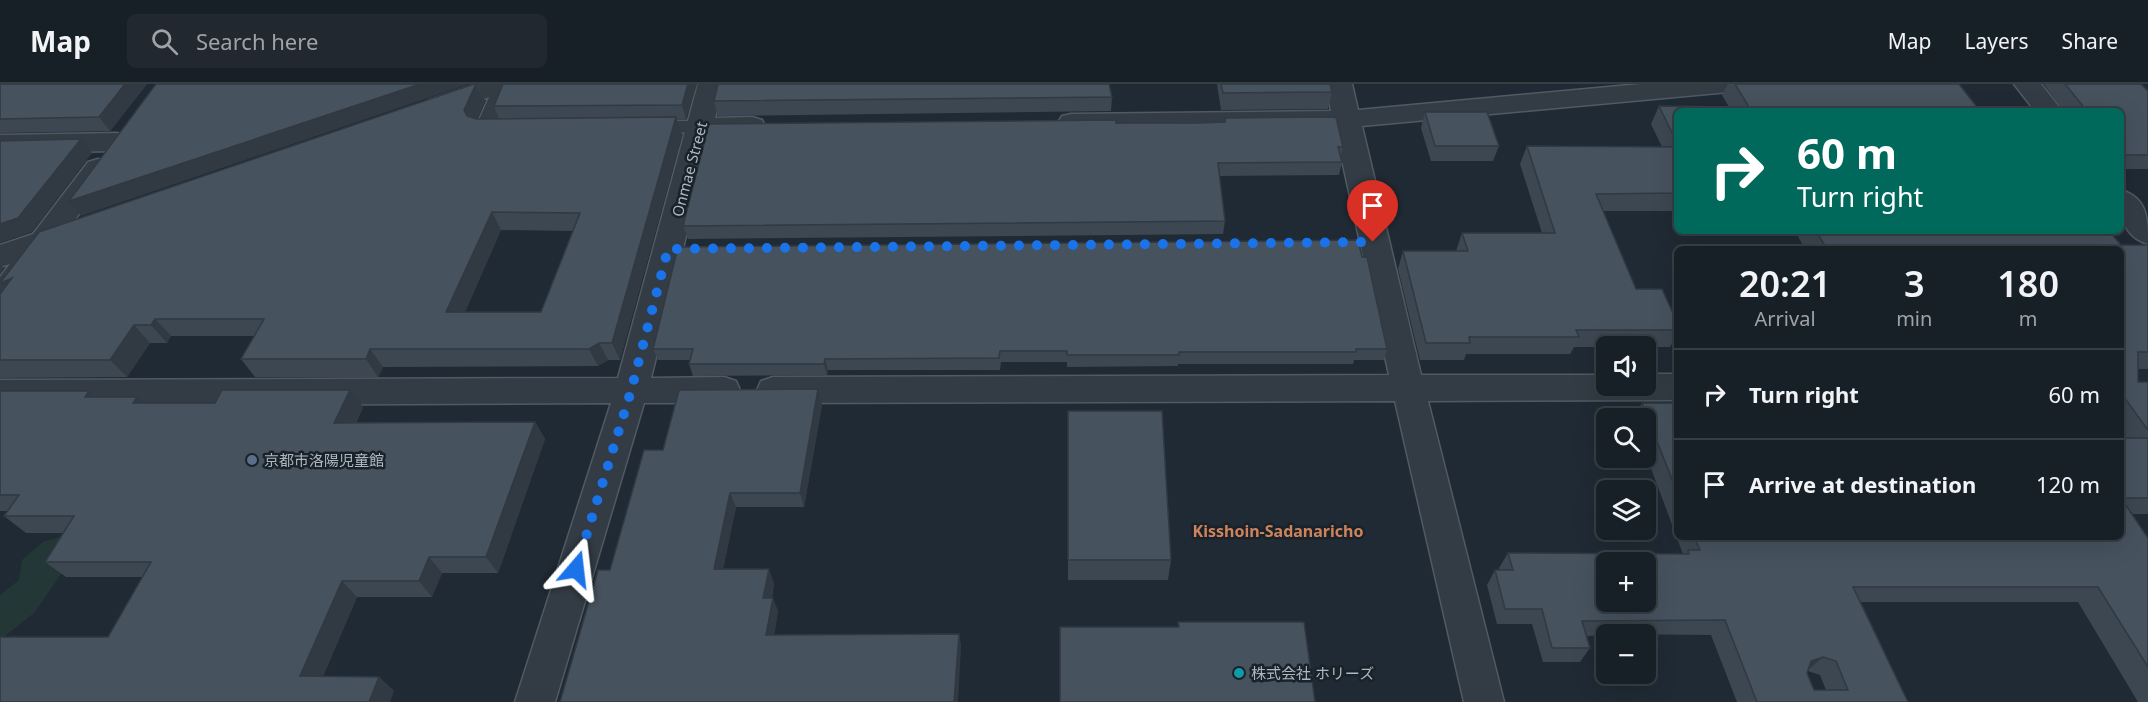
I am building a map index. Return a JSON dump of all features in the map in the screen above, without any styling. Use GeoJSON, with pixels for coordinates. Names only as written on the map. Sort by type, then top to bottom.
{"type":"FeatureCollection","features":[{"type":"Feature","properties":{"kind":"street"},"geometry":{"type":"LineString","coordinates":[[413,114],[503,84]]}},
{"type":"Feature","properties":{"kind":"street","name":"Onmae Street"},"geometry":{"type":"LineString","coordinates":[[535,702],[631,391],[680,249],[700,127],[711,84]]}},
{"type":"Feature","properties":{"kind":"street"},"geometry":{"type":"LineString","coordinates":[[1340,84],[1348,119],[1361,242],[1407,388],[1484,702]]}},
{"type":"Feature","properties":{"kind":"street"},"geometry":{"type":"LineString","coordinates":[[1048,123],[1348,119],[1729,84]]}},
{"type":"Feature","properties":{"kind":"street"},"geometry":{"type":"LineString","coordinates":[[2027,84],[2047,108]]}},
{"type":"Feature","properties":{"kind":"street"},"geometry":{"type":"LineString","coordinates":[[700,127],[772,126]]}},
{"type":"Feature","properties":{"kind":"street"},"geometry":{"type":"LineString","coordinates":[[0,144],[124,134],[0,299]]}},
{"type":"Feature","properties":{"kind":"street"},"geometry":{"type":"LineString","coordinates":[[2124,205],[2148,234]]}},
{"type":"Feature","properties":{"kind":"street"},"geometry":{"type":"LineString","coordinates":[[0,256],[100,221]]}},
{"type":"Feature","properties":{"kind":"street"},"geometry":{"type":"LineString","coordinates":[[0,393],[1674,387]]}},
{"type":"Feature","properties":{"kind":"lane"},"geometry":{"type":"LineString","coordinates":[[503,84],[485,129],[521,129]]}},
{"type":"Feature","properties":{"kind":"lane"},"geometry":{"type":"LineString","coordinates":[[628,128],[700,127]]}},
{"type":"Feature","properties":{"kind":"green space"},"geometry":{"type":"Polygon","coordinates":[[[64,536],[75,554],[34,613],[0,640],[0,595],[19,580],[22,560],[43,542],[64,536]]]}},
{"type":"Feature","properties":{"kind":"building"},"geometry":{"type":"Polygon","coordinates":[[[0,84],[125,84],[99,117],[0,119],[0,84]]]}},
{"type":"Feature","properties":{"kind":"building"},"geometry":{"type":"Polygon","coordinates":[[[156,84],[420,84],[69,201],[156,84]]]}},
{"type":"Feature","properties":{"kind":"building"},"geometry":{"type":"Polygon","coordinates":[[[474,84],[476,84],[464,110],[467,116],[476,119],[676,117],[612,343],[599,343],[589,349],[370,349],[366,359],[241,359],[264,319],[155,319],[151,325],[134,325],[110,360],[0,360],[0,294],[12,278],[0,283],[39,232],[474,84]],[[492,212],[446,312],[541,312],[580,213],[492,212]]]}},
{"type":"Feature","properties":{"kind":"building"},"geometry":{"type":"Polygon","coordinates":[[[503,84],[688,84],[682,105],[494,106],[503,84]]]}},
{"type":"Feature","properties":{"kind":"building"},"geometry":{"type":"Polygon","coordinates":[[[718,84],[1109,84],[1112,97],[714,101],[718,84]]]}},
{"type":"Feature","properties":{"kind":"building"},"geometry":{"type":"Polygon","coordinates":[[[1221,84],[1330,84],[1332,92],[1223,93],[1221,84]]]}},
{"type":"Feature","properties":{"kind":"building"},"geometry":{"type":"Polygon","coordinates":[[[1735,84],[1959,84],[1978,108],[1674,108],[1674,137],[1659,106],[1749,107],[1735,84]]]}},
{"type":"Feature","properties":{"kind":"building"},"geometry":{"type":"Polygon","coordinates":[[[2065,84],[2141,84],[2148,91],[2148,155],[2124,154],[2124,108],[2085,108],[2065,84]]]}},
{"type":"Feature","properties":{"kind":"building"},"geometry":{"type":"Polygon","coordinates":[[[1425,112],[1487,112],[1499,146],[1435,146],[1425,112]]]}},
{"type":"Feature","properties":{"kind":"building"},"geometry":{"type":"Polygon","coordinates":[[[1336,117],[1343,147],[1338,147],[1342,162],[1218,163],[1225,221],[683,226],[709,124],[1116,120],[1116,123],[1197,123],[1225,122],[1225,118],[1336,117]]]}},
{"type":"Feature","properties":{"kind":"building"},"geometry":{"type":"Polygon","coordinates":[[[81,139],[18,218],[0,224],[0,141],[81,139]]]}},
{"type":"Feature","properties":{"kind":"building"},"geometry":{"type":"Polygon","coordinates":[[[1527,146],[1674,147],[1674,193],[1596,194],[1636,289],[1662,289],[1674,315],[1674,330],[1576,330],[1579,337],[1469,337],[1470,343],[1426,343],[1403,251],[1468,251],[1462,233],[1555,233],[1527,146]]]}},
{"type":"Feature","properties":{"kind":"building"},"geometry":{"type":"Polygon","coordinates":[[[1818,234],[2112,234],[2121,245],[2148,245],[2148,352],[2138,352],[2138,382],[2148,382],[2148,430],[2124,397],[2124,246],[1825,246],[1818,234]]]}},
{"type":"Feature","properties":{"kind":"building"},"geometry":{"type":"Polygon","coordinates":[[[1358,240],[1362,257],[1367,257],[1387,349],[1356,349],[1356,352],[1179,352],[1179,355],[1067,355],[1067,351],[1000,351],[999,358],[825,359],[824,364],[689,364],[693,349],[653,349],[678,247],[1358,240]]]}},
{"type":"Feature","properties":{"kind":"building"},"geometry":{"type":"Polygon","coordinates":[[[818,389],[800,493],[730,493],[714,569],[769,569],[763,598],[773,598],[766,635],[959,634],[954,702],[560,702],[598,570],[610,570],[644,450],[663,450],[679,390],[818,389]]]}},
{"type":"Feature","properties":{"kind":"building"},"geometry":{"type":"Polygon","coordinates":[[[222,390],[350,390],[334,423],[535,422],[486,557],[429,557],[419,581],[342,581],[300,676],[379,677],[369,702],[0,702],[0,637],[108,637],[151,562],[45,562],[74,516],[4,516],[19,495],[0,495],[0,391],[89,391],[85,397],[137,397],[133,403],[215,403],[222,390]]]}},
{"type":"Feature","properties":{"kind":"building"},"geometry":{"type":"Polygon","coordinates":[[[1642,403],[1674,403],[1674,484],[1656,439],[1656,408],[1644,408],[1642,403]]]}},
{"type":"Feature","properties":{"kind":"building"},"geometry":{"type":"Polygon","coordinates":[[[1068,411],[1162,411],[1171,560],[1068,560],[1068,411]]]}},
{"type":"Feature","properties":{"kind":"building"},"geometry":{"type":"Polygon","coordinates":[[[2124,438],[2148,438],[2148,498],[2124,498],[2124,438]]]}},
{"type":"Feature","properties":{"kind":"building"},"geometry":{"type":"Polygon","coordinates":[[[2124,502],[2148,538],[2148,667],[2098,587],[1853,587],[1908,702],[1757,702],[1725,620],[1582,621],[1590,648],[1552,648],[1542,609],[1505,609],[1495,570],[1513,570],[1508,553],[1596,553],[1596,612],[1656,612],[1656,554],[1689,554],[1688,550],[1700,550],[1695,540],[2124,540],[2124,502]],[[1823,657],[1811,661],[1807,673],[1814,690],[1848,690],[1836,661],[1823,657]]]}},
{"type":"Feature","properties":{"kind":"building"},"geometry":{"type":"Polygon","coordinates":[[[1178,622],[1304,622],[1315,702],[1060,702],[1060,627],[1179,627],[1178,622]]]}},
{"type":"Feature","properties":{"kind":"place","name":"京都市洛陽児童館"},"geometry":{"type":"Point","coordinates":[252,460]}},
{"type":"Feature","properties":{"kind":"place","name":"株式会社 ホリーズ"},"geometry":{"type":"Point","coordinates":[1239,673]}},
{"type":"Feature","properties":{"kind":"district","name":"Kisshoin-Sadanaricho"},"geometry":{"type":"Point","coordinates":[1278,531]}},
{"type":"Feature","properties":{"kind":"route"},"geometry":{"type":"LineString","coordinates":[[576,569],[631,391],[668,249],[1373,242]]}}]}
